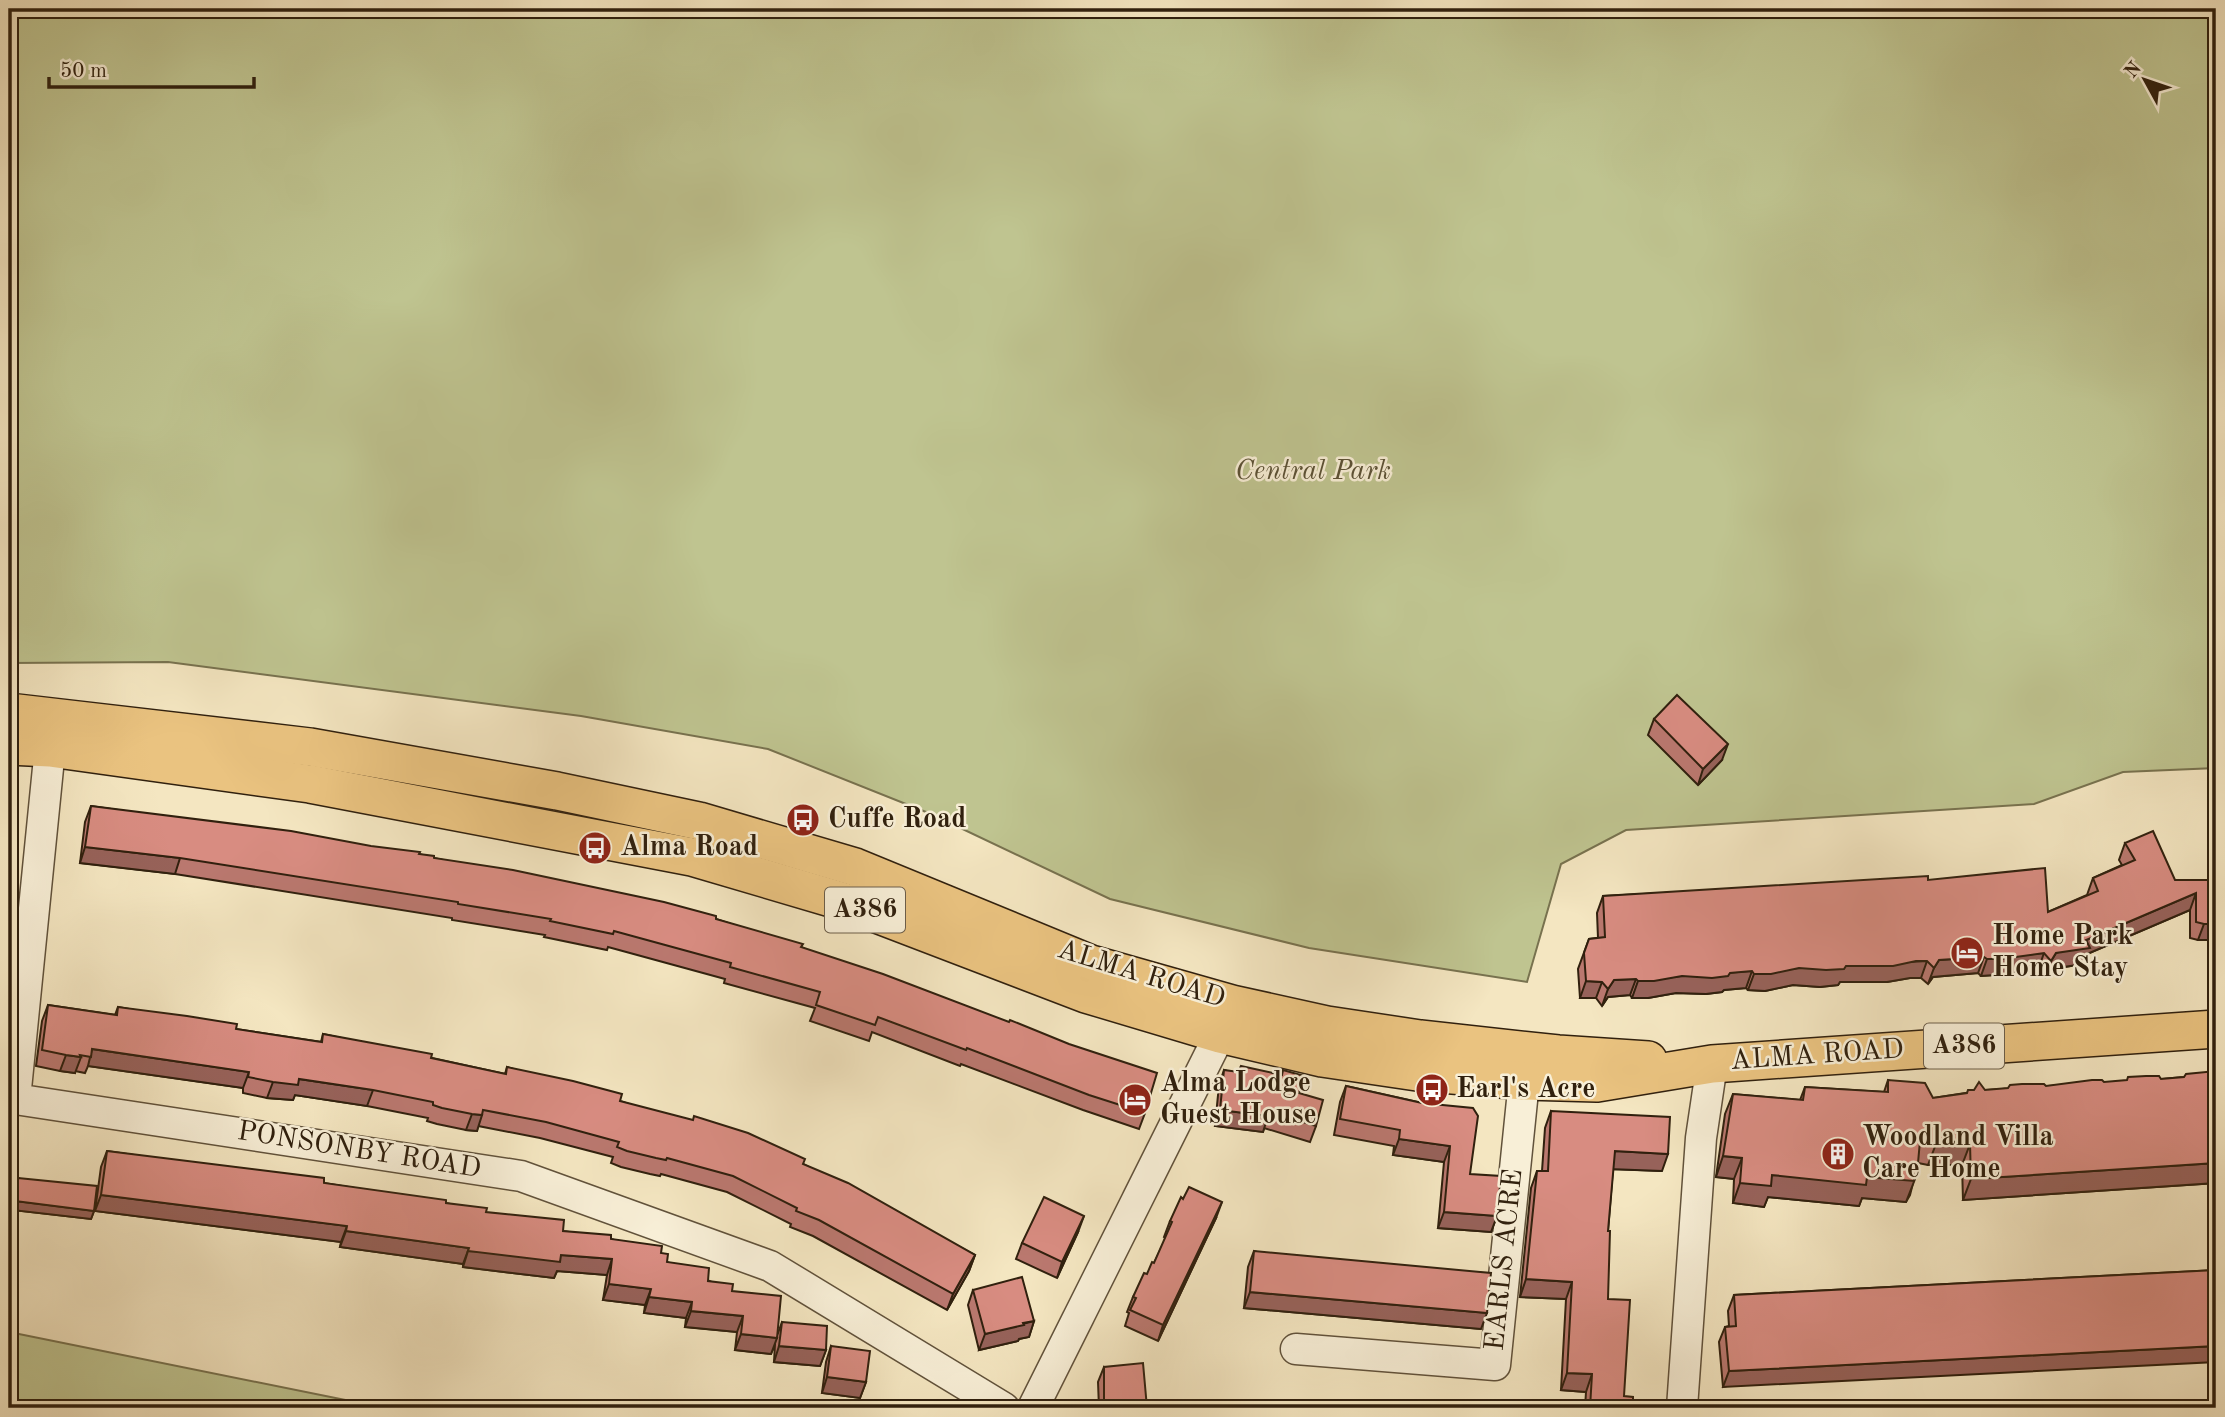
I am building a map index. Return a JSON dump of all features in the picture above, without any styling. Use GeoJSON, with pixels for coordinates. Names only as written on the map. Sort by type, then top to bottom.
{"type":"FeatureCollection","features":[{"type":"Feature","properties":{"kind":"main road","name":"ALMA ROAD"},"geometry":{"type":"LineString","coordinates":[[9,712],[310,747],[557,791],[699,821],[855,867],[1091,964],[1232,1004],[1327,1025],[1558,1054],[1712,1064]]}},
{"type":"Feature","properties":{"kind":"main road","name":"ALMA ROAD"},"geometry":{"type":"LineString","coordinates":[[9,746],[50,748],[310,784],[692,857],[848,903],[1086,994],[1220,1034],[1322,1058],[1417,1072],[1524,1081],[1597,1083],[1712,1064],[2216,1029]]}},
{"type":"Feature","properties":{"kind":"street","name":"PONSONBY ROAD"},"geometry":{"type":"LineString","coordinates":[[50,748],[15,1099],[521,1176],[770,1266],[1003,1408]]}},
{"type":"Feature","properties":{"kind":"street"},"geometry":{"type":"LineString","coordinates":[[1033,1408],[1220,1034]]}},
{"type":"Feature","properties":{"kind":"street"},"geometry":{"type":"LineString","coordinates":[[1682,1408],[1701,1138],[1712,1064]]}},
{"type":"Feature","properties":{"kind":"street","name":"EARLS ACRE"},"geometry":{"type":"LineString","coordinates":[[1296,1349],[1494,1365],[1524,1081]]}},
{"type":"Feature","properties":{"kind":"green space","name":"Central Park"},"geometry":{"type":"Polygon","coordinates":[[[9,9],[2216,9],[2216,768],[2123,772],[2034,804],[1626,830],[1561,864],[1527,982],[1309,948],[1110,899],[931,814],[768,749],[581,716],[168,662],[9,663],[9,9]]]}},
{"type":"Feature","properties":{"kind":"green space"},"geometry":{"type":"Polygon","coordinates":[[[9,1332],[385,1408],[9,1408],[9,1332]]]}},
{"type":"Feature","properties":{"kind":"building"},"geometry":{"type":"Polygon","coordinates":[[[1677,695],[1728,744],[1703,769],[1654,719],[1677,695]]]}},
{"type":"Feature","properties":{"kind":"building"},"geometry":{"type":"Polygon","coordinates":[[[91,806],[291,831],[420,852],[419,854],[434,858],[513,870],[664,902],[803,944],[801,947],[1157,1073],[1145,1113],[878,1017],[875,1025],[816,1005],[820,992],[730,967],[731,963],[614,931],[613,934],[550,921],[551,919],[458,902],[180,858],[85,847],[91,806]]]}},
{"type":"Feature","properties":{"kind":"building"},"geometry":{"type":"Polygon","coordinates":[[[2153,831],[2175,880],[2216,880],[2216,924],[2196,922],[2196,893],[2086,940],[2090,948],[2056,953],[2051,961],[2044,953],[2001,959],[1984,957],[1939,960],[1934,968],[1927,961],[1916,961],[1893,966],[1846,966],[1844,969],[1799,968],[1771,974],[1754,974],[1752,971],[1730,973],[1728,976],[1712,978],[1682,976],[1654,981],[1614,980],[1608,989],[1602,982],[1586,981],[1584,953],[1589,939],[1605,937],[1603,896],[1928,876],[1928,880],[2045,868],[2048,912],[2098,891],[2093,878],[2135,860],[2125,843],[2153,831]]]}},
{"type":"Feature","properties":{"kind":"building"},"geometry":{"type":"Polygon","coordinates":[[[48,1005],[117,1015],[118,1007],[187,1016],[237,1024],[236,1029],[322,1042],[323,1034],[432,1054],[431,1058],[506,1074],[507,1067],[622,1094],[620,1101],[693,1120],[694,1116],[748,1133],[805,1159],[803,1164],[848,1183],[975,1255],[953,1294],[733,1176],[667,1158],[666,1160],[627,1151],[617,1147],[619,1142],[546,1122],[483,1110],[482,1115],[472,1114],[442,1108],[433,1105],[433,1102],[373,1090],[299,1079],[298,1085],[273,1082],[248,1077],[249,1072],[92,1049],[91,1057],[42,1050],[48,1005]]]}},
{"type":"Feature","properties":{"kind":"building"},"geometry":{"type":"Polygon","coordinates":[[[1241,1066],[1282,1075],[1283,1070],[1304,1076],[1299,1093],[1323,1100],[1316,1126],[1269,1112],[1268,1116],[1220,1110],[1224,1070],[1238,1072],[1241,1066]]]}},
{"type":"Feature","properties":{"kind":"building"},"geometry":{"type":"Polygon","coordinates":[[[2216,1071],[2216,1163],[1971,1179],[1970,1144],[1920,1141],[1914,1181],[1867,1177],[1866,1185],[1772,1175],[1771,1186],[1740,1183],[1742,1158],[1723,1156],[1733,1094],[1803,1100],[1805,1087],[1888,1092],[1888,1080],[1925,1083],[1933,1098],[1967,1093],[1968,1090],[1974,1090],[1979,1082],[1985,1090],[2022,1084],[2046,1086],[2092,1080],[2127,1080],[2128,1077],[2159,1076],[2161,1079],[2216,1071]]]}},
{"type":"Feature","properties":{"kind":"building"},"geometry":{"type":"Polygon","coordinates":[[[1346,1086],[1422,1103],[1473,1108],[1478,1116],[1470,1174],[1501,1176],[1497,1216],[1444,1212],[1450,1146],[1399,1139],[1400,1130],[1340,1119],[1346,1086]]]}},
{"type":"Feature","properties":{"kind":"building"},"geometry":{"type":"Polygon","coordinates":[[[1551,1111],[1670,1117],[1668,1154],[1615,1151],[1608,1231],[1608,1299],[1630,1300],[1624,1396],[1633,1397],[1633,1408],[1590,1408],[1592,1374],[1567,1373],[1572,1282],[1526,1279],[1537,1171],[1548,1171],[1551,1111]]]}},
{"type":"Feature","properties":{"kind":"building"},"geometry":{"type":"Polygon","coordinates":[[[107,1151],[324,1178],[324,1183],[446,1200],[446,1203],[487,1208],[486,1212],[564,1220],[563,1231],[611,1235],[611,1239],[662,1246],[661,1253],[668,1254],[667,1262],[709,1268],[708,1281],[733,1284],[732,1291],[781,1296],[777,1338],[741,1334],[743,1316],[691,1311],[692,1302],[649,1297],[651,1289],[609,1284],[612,1259],[561,1255],[560,1262],[468,1251],[469,1248],[346,1231],[347,1226],[101,1195],[107,1151]]]}},
{"type":"Feature","properties":{"kind":"building"},"geometry":{"type":"Polygon","coordinates":[[[18,1178],[97,1186],[94,1211],[15,1201],[18,1178]]]}},
{"type":"Feature","properties":{"kind":"building"},"geometry":{"type":"Polygon","coordinates":[[[1189,1187],[1222,1202],[1163,1325],[1130,1310],[1144,1273],[1147,1274],[1152,1262],[1154,1263],[1181,1197],[1183,1199],[1189,1187]]]}},
{"type":"Feature","properties":{"kind":"building"},"geometry":{"type":"Polygon","coordinates":[[[1044,1197],[1084,1216],[1062,1262],[1022,1243],[1044,1197]]]}},
{"type":"Feature","properties":{"kind":"building"},"geometry":{"type":"Polygon","coordinates":[[[1254,1251],[1491,1273],[1487,1313],[1250,1292],[1254,1251]]]}},
{"type":"Feature","properties":{"kind":"building"},"geometry":{"type":"Polygon","coordinates":[[[2216,1270],[2216,1346],[1729,1371],[1725,1327],[1736,1326],[1734,1295],[2216,1270]]]}},
{"type":"Feature","properties":{"kind":"building"},"geometry":{"type":"Polygon","coordinates":[[[1022,1277],[1034,1321],[985,1334],[973,1290],[1022,1277]]]}},
{"type":"Feature","properties":{"kind":"building"},"geometry":{"type":"Polygon","coordinates":[[[782,1322],[827,1326],[826,1350],[779,1346],[782,1322]]]}},
{"type":"Feature","properties":{"kind":"building"},"geometry":{"type":"Polygon","coordinates":[[[831,1346],[870,1351],[866,1382],[827,1377],[831,1346]]]}},
{"type":"Feature","properties":{"kind":"building"},"geometry":{"type":"Polygon","coordinates":[[[1143,1363],[1147,1408],[1104,1406],[1104,1367],[1143,1363]]]}},
{"type":"Feature","properties":{"kind":"place","name":"Cuffe Road"},"geometry":{"type":"Point","coordinates":[803,820]}},
{"type":"Feature","properties":{"kind":"place","name":"Alma Road"},"geometry":{"type":"Point","coordinates":[595,848]}},
{"type":"Feature","properties":{"kind":"place","name":"Home Park Home Stay"},"geometry":{"type":"Point","coordinates":[1967,953]}},
{"type":"Feature","properties":{"kind":"place","name":"Earl's Acre"},"geometry":{"type":"Point","coordinates":[1432,1090]}},
{"type":"Feature","properties":{"kind":"place","name":"Alma Lodge Guest House"},"geometry":{"type":"Point","coordinates":[1135,1100]}},
{"type":"Feature","properties":{"kind":"place","name":"Woodland Villa Care Home"},"geometry":{"type":"Point","coordinates":[1838,1154]}}]}
